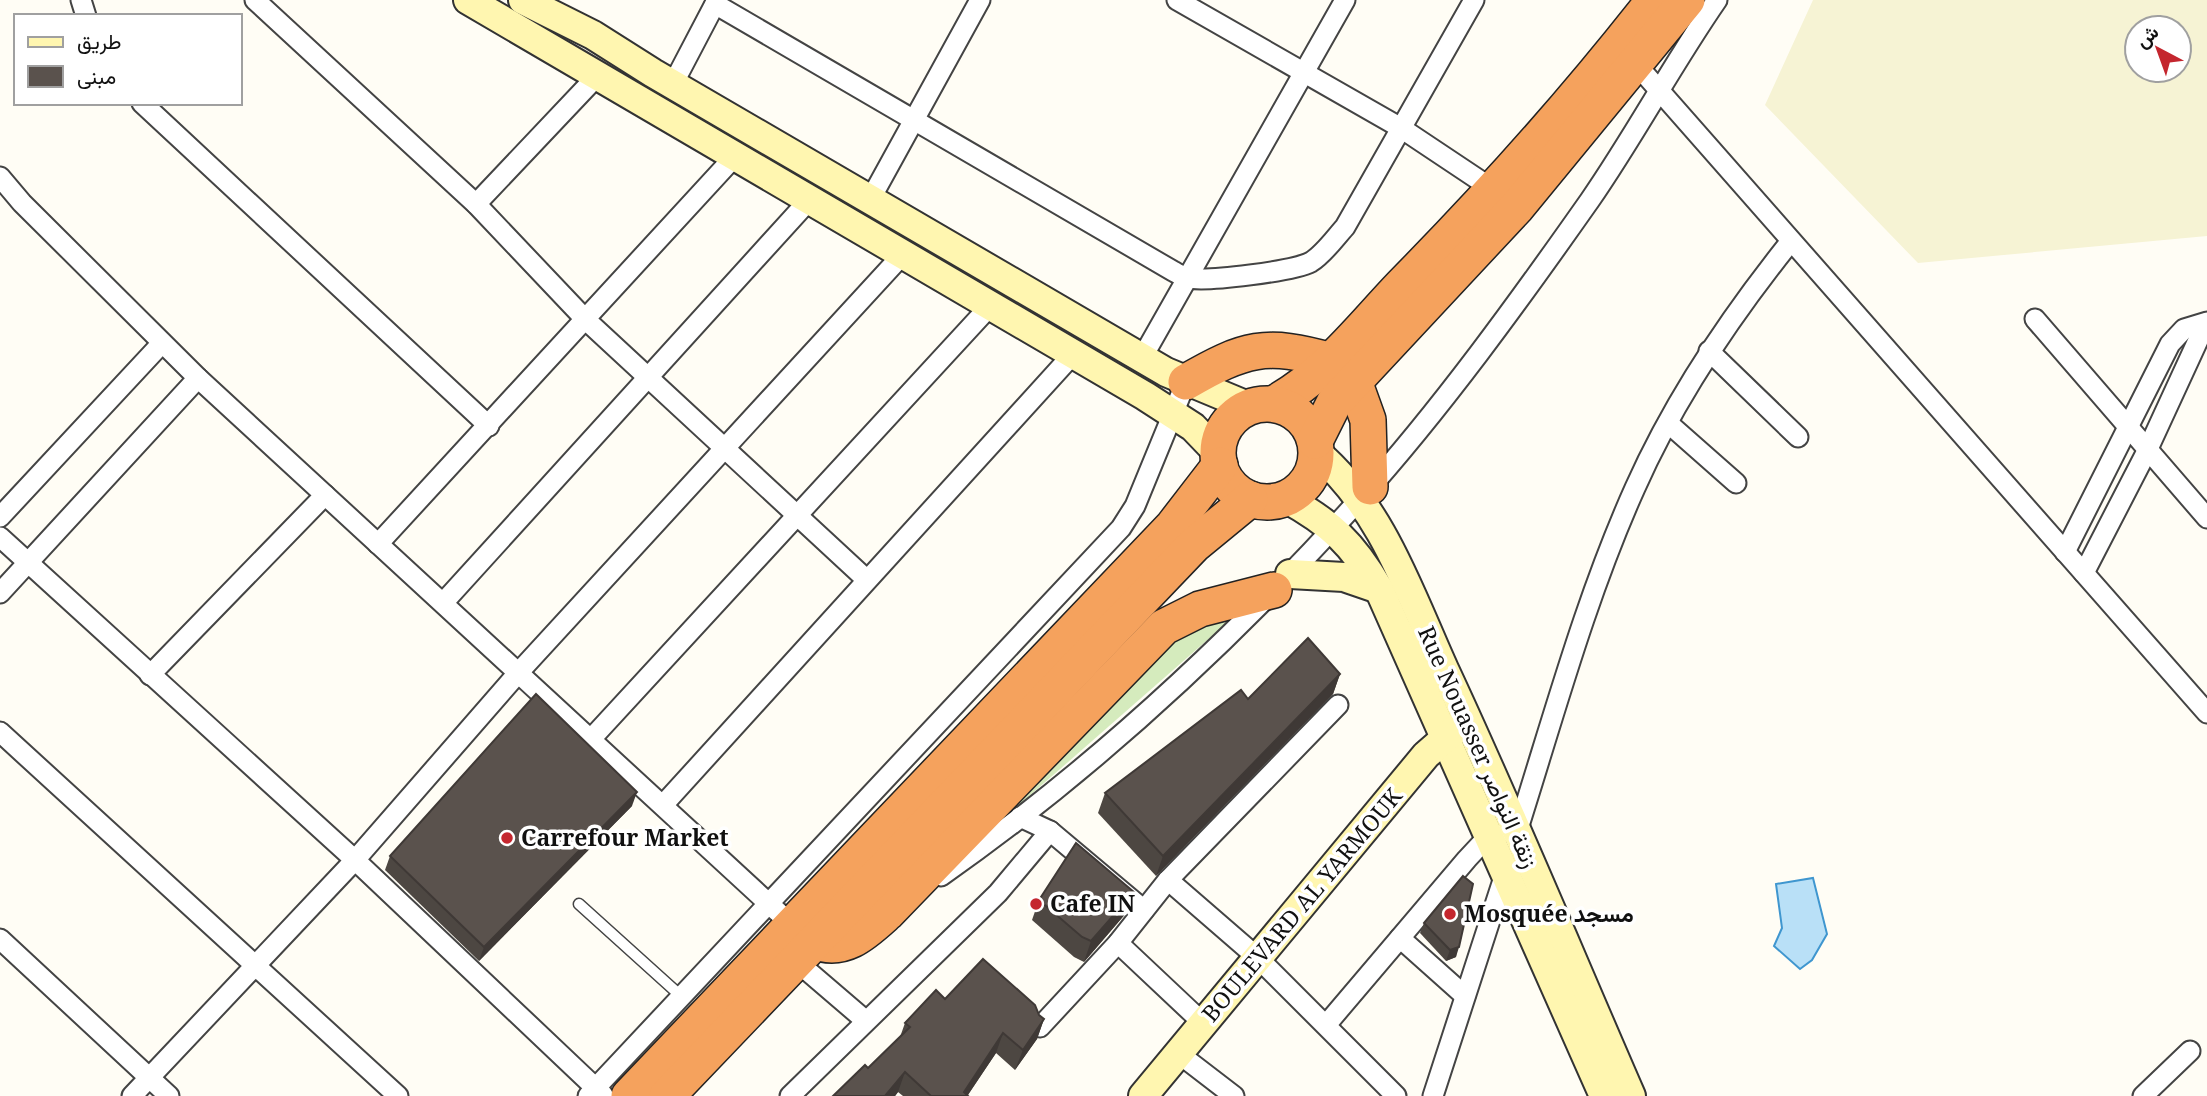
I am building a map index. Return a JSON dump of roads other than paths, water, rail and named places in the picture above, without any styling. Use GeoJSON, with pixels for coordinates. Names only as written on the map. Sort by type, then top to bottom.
{"type":"FeatureCollection","features":[{"type":"Feature","properties":{"kind":"highway"},"geometry":{"type":"LineString","coordinates":[[667,1096],[793,933],[1172,526],[1219,459],[1224,430],[1231,421],[1304,385],[1343,371],[1517,207],[1647,77],[1687,0]]}},
{"type":"Feature","properties":{"kind":"highway"},"geometry":{"type":"LineString","coordinates":[[1219,459],[1231,485],[1250,499],[1273,501],[1285,498],[1304,485],[1315,464],[1315,447],[1343,371],[1494,190],[1576,98],[1652,1]]}},
{"type":"Feature","properties":{"kind":"highway"},"geometry":{"type":"LineString","coordinates":[[1180,398],[1233,356],[1262,349],[1290,350],[1343,371],[1368,420],[1366,492]]}},
{"type":"Feature","properties":{"kind":"highway"},"geometry":{"type":"LineString","coordinates":[[1262,406],[1295,412],[1304,420],[1315,447]]}},
{"type":"Feature","properties":{"kind":"highway"},"geometry":{"type":"LineString","coordinates":[[629,1096],[793,933],[1194,545],[1250,499]]}},
{"type":"Feature","properties":{"kind":"highway"},"geometry":{"type":"LineString","coordinates":[[793,933],[832,946],[845,944],[887,913],[1164,627],[1200,609],[1282,582]]}},
{"type":"Feature","properties":{"kind":"main road"},"geometry":{"type":"LineString","coordinates":[[468,0],[599,74],[1074,354],[1180,398],[1262,406]]}},
{"type":"Feature","properties":{"kind":"main road"},"geometry":{"type":"LineString","coordinates":[[523,0],[593,35],[1142,358],[1180,398],[1219,459]]}},
{"type":"Feature","properties":{"kind":"main road","name":"Rue Nouasser زنقة النواصر"},"geometry":{"type":"LineString","coordinates":[[1315,447],[1339,471],[1366,492],[1380,530],[1468,720],[1503,836],[1631,1096]]}},
{"type":"Feature","properties":{"kind":"main road"},"geometry":{"type":"LineString","coordinates":[[1285,498],[1333,528],[1347,541],[1379,589],[1444,737],[1503,836],[1505,874],[1604,1096]]}},
{"type":"Feature","properties":{"kind":"main road"},"geometry":{"type":"LineString","coordinates":[[1282,582],[1345,577],[1379,589]]}},
{"type":"Feature","properties":{"kind":"main road","name":"BOULEVARD AL YARMOUK"},"geometry":{"type":"LineString","coordinates":[[1143,1096],[1444,737],[1468,720]]}},
{"type":"Feature","properties":{"kind":"street"},"geometry":{"type":"LineString","coordinates":[[255,0],[476,204],[586,320],[867,580]]}},
{"type":"Feature","properties":{"kind":"street"},"geometry":{"type":"LineString","coordinates":[[870,200],[980,0]]}},
{"type":"Feature","properties":{"kind":"street"},"geometry":{"type":"LineString","coordinates":[[1177,0],[1401,128],[1494,190]]}},
{"type":"Feature","properties":{"kind":"street"},"geometry":{"type":"LineString","coordinates":[[1142,358],[1345,0]]}},
{"type":"Feature","properties":{"kind":"street"},"geometry":{"type":"LineString","coordinates":[[673,84],[716,2],[1186,278],[1288,269],[1311,262],[1345,227],[1474,0]]}},
{"type":"Feature","properties":{"kind":"street"},"geometry":{"type":"LineString","coordinates":[[887,913],[1020,817],[1131,724],[1282,582],[1366,492],[1567,232],[1615,164],[1647,77],[1717,0]]}},
{"type":"Feature","properties":{"kind":"street"},"geometry":{"type":"LineString","coordinates":[[476,204],[599,74]]}},
{"type":"Feature","properties":{"kind":"street"},"geometry":{"type":"LineString","coordinates":[[1647,77],[2207,713]]}},
{"type":"Feature","properties":{"kind":"street"},"geometry":{"type":"LineString","coordinates":[[144,105],[489,426]]}},
{"type":"Feature","properties":{"kind":"street"},"geometry":{"type":"LineString","coordinates":[[378,544],[736,155]]}},
{"type":"Feature","properties":{"kind":"street"},"geometry":{"type":"LineString","coordinates":[[0,177],[22,203],[198,378],[663,805],[793,933],[866,1021]]}},
{"type":"Feature","properties":{"kind":"street"},"geometry":{"type":"LineString","coordinates":[[0,192],[22,203]]}},
{"type":"Feature","properties":{"kind":"street"},"geometry":{"type":"LineString","coordinates":[[443,603],[811,198]]}},
{"type":"Feature","properties":{"kind":"street"},"geometry":{"type":"LineString","coordinates":[[1326,1025],[1467,859],[1503,836],[1613,542],[1668,423],[1709,351],[1791,241]]}},
{"type":"Feature","properties":{"kind":"street"},"geometry":{"type":"LineString","coordinates":[[132,1096],[355,860],[519,672],[904,253]]}},
{"type":"Feature","properties":{"kind":"street"},"geometry":{"type":"LineString","coordinates":[[591,739],[991,304]]}},
{"type":"Feature","properties":{"kind":"street"},"geometry":{"type":"LineString","coordinates":[[2035,319],[2127,430],[2207,518]]}},
{"type":"Feature","properties":{"kind":"street"},"geometry":{"type":"LineString","coordinates":[[2065,552],[2170,344],[2184,329],[2206,323],[2203,348],[2084,573]]}},
{"type":"Feature","properties":{"kind":"street"},"geometry":{"type":"LineString","coordinates":[[2184,329],[2203,348]]}},
{"type":"Feature","properties":{"kind":"street"},"geometry":{"type":"LineString","coordinates":[[0,517],[162,343]]}},
{"type":"Feature","properties":{"kind":"street"},"geometry":{"type":"LineString","coordinates":[[1709,351],[1798,437]]}},
{"type":"Feature","properties":{"kind":"street"},"geometry":{"type":"LineString","coordinates":[[663,805],[1074,354]]}},
{"type":"Feature","properties":{"kind":"street"},"geometry":{"type":"LineString","coordinates":[[0,593],[198,378]]}},
{"type":"Feature","properties":{"kind":"street"},"geometry":{"type":"LineString","coordinates":[[0,537],[355,860],[596,1093],[682,997],[793,933],[1006,646],[1121,528],[1135,506],[1180,398]]}},
{"type":"Feature","properties":{"kind":"street"},"geometry":{"type":"LineString","coordinates":[[1668,423],[1735,483]]}},
{"type":"Feature","properties":{"kind":"street"},"geometry":{"type":"LineString","coordinates":[[150,675],[325,495]]}},
{"type":"Feature","properties":{"kind":"street"},"geometry":{"type":"LineString","coordinates":[[1040,1027],[1118,943],[1168,880],[1338,705]]}},
{"type":"Feature","properties":{"kind":"street"},"geometry":{"type":"LineString","coordinates":[[0,732],[398,1096]]}},
{"type":"Feature","properties":{"kind":"street"},"geometry":{"type":"LineString","coordinates":[[1020,817],[1050,831],[1144,910]]}},
{"type":"Feature","properties":{"kind":"street"},"geometry":{"type":"LineString","coordinates":[[790,1096],[998,893],[1050,831]]}},
{"type":"Feature","properties":{"kind":"street"},"geometry":{"type":"LineString","coordinates":[[1433,1096],[1505,874]]}},
{"type":"Feature","properties":{"kind":"street"},"geometry":{"type":"LineString","coordinates":[[1168,880],[1258,958],[1396,1096]]}},
{"type":"Feature","properties":{"kind":"street"},"geometry":{"type":"LineString","coordinates":[[1400,938],[1465,996]]}},
{"type":"Feature","properties":{"kind":"street"},"geometry":{"type":"LineString","coordinates":[[0,939],[169,1096]]}},
{"type":"Feature","properties":{"kind":"street"},"geometry":{"type":"LineString","coordinates":[[1118,943],[1203,1023]]}},
{"type":"Feature","properties":{"kind":"street"},"geometry":{"type":"LineString","coordinates":[[2143,1096],[2190,1051]]}},
{"type":"Feature","properties":{"kind":"street"},"geometry":{"type":"LineString","coordinates":[[1178,1053],[1234,1096]]}},
{"type":"Feature","properties":{"kind":"lane"},"geometry":{"type":"LineString","coordinates":[[579,904],[682,997]]}},
{"type":"Feature","properties":{"kind":"water"},"geometry":{"type":"Polygon","coordinates":[[[1813,878],[1827,934],[1812,960],[1800,969],[1774,946],[1782,928],[1776,884],[1813,878]]]}},
{"type":"Feature","properties":{"kind":"place","name":"Carrefour Market"},"geometry":{"type":"Point","coordinates":[507,838]}},
{"type":"Feature","properties":{"kind":"place","name":"Cafe IN"},"geometry":{"type":"Point","coordinates":[1036,904]}},
{"type":"Feature","properties":{"kind":"place","name":"Mosquée مسجد"},"geometry":{"type":"Point","coordinates":[1450,914]}}]}
